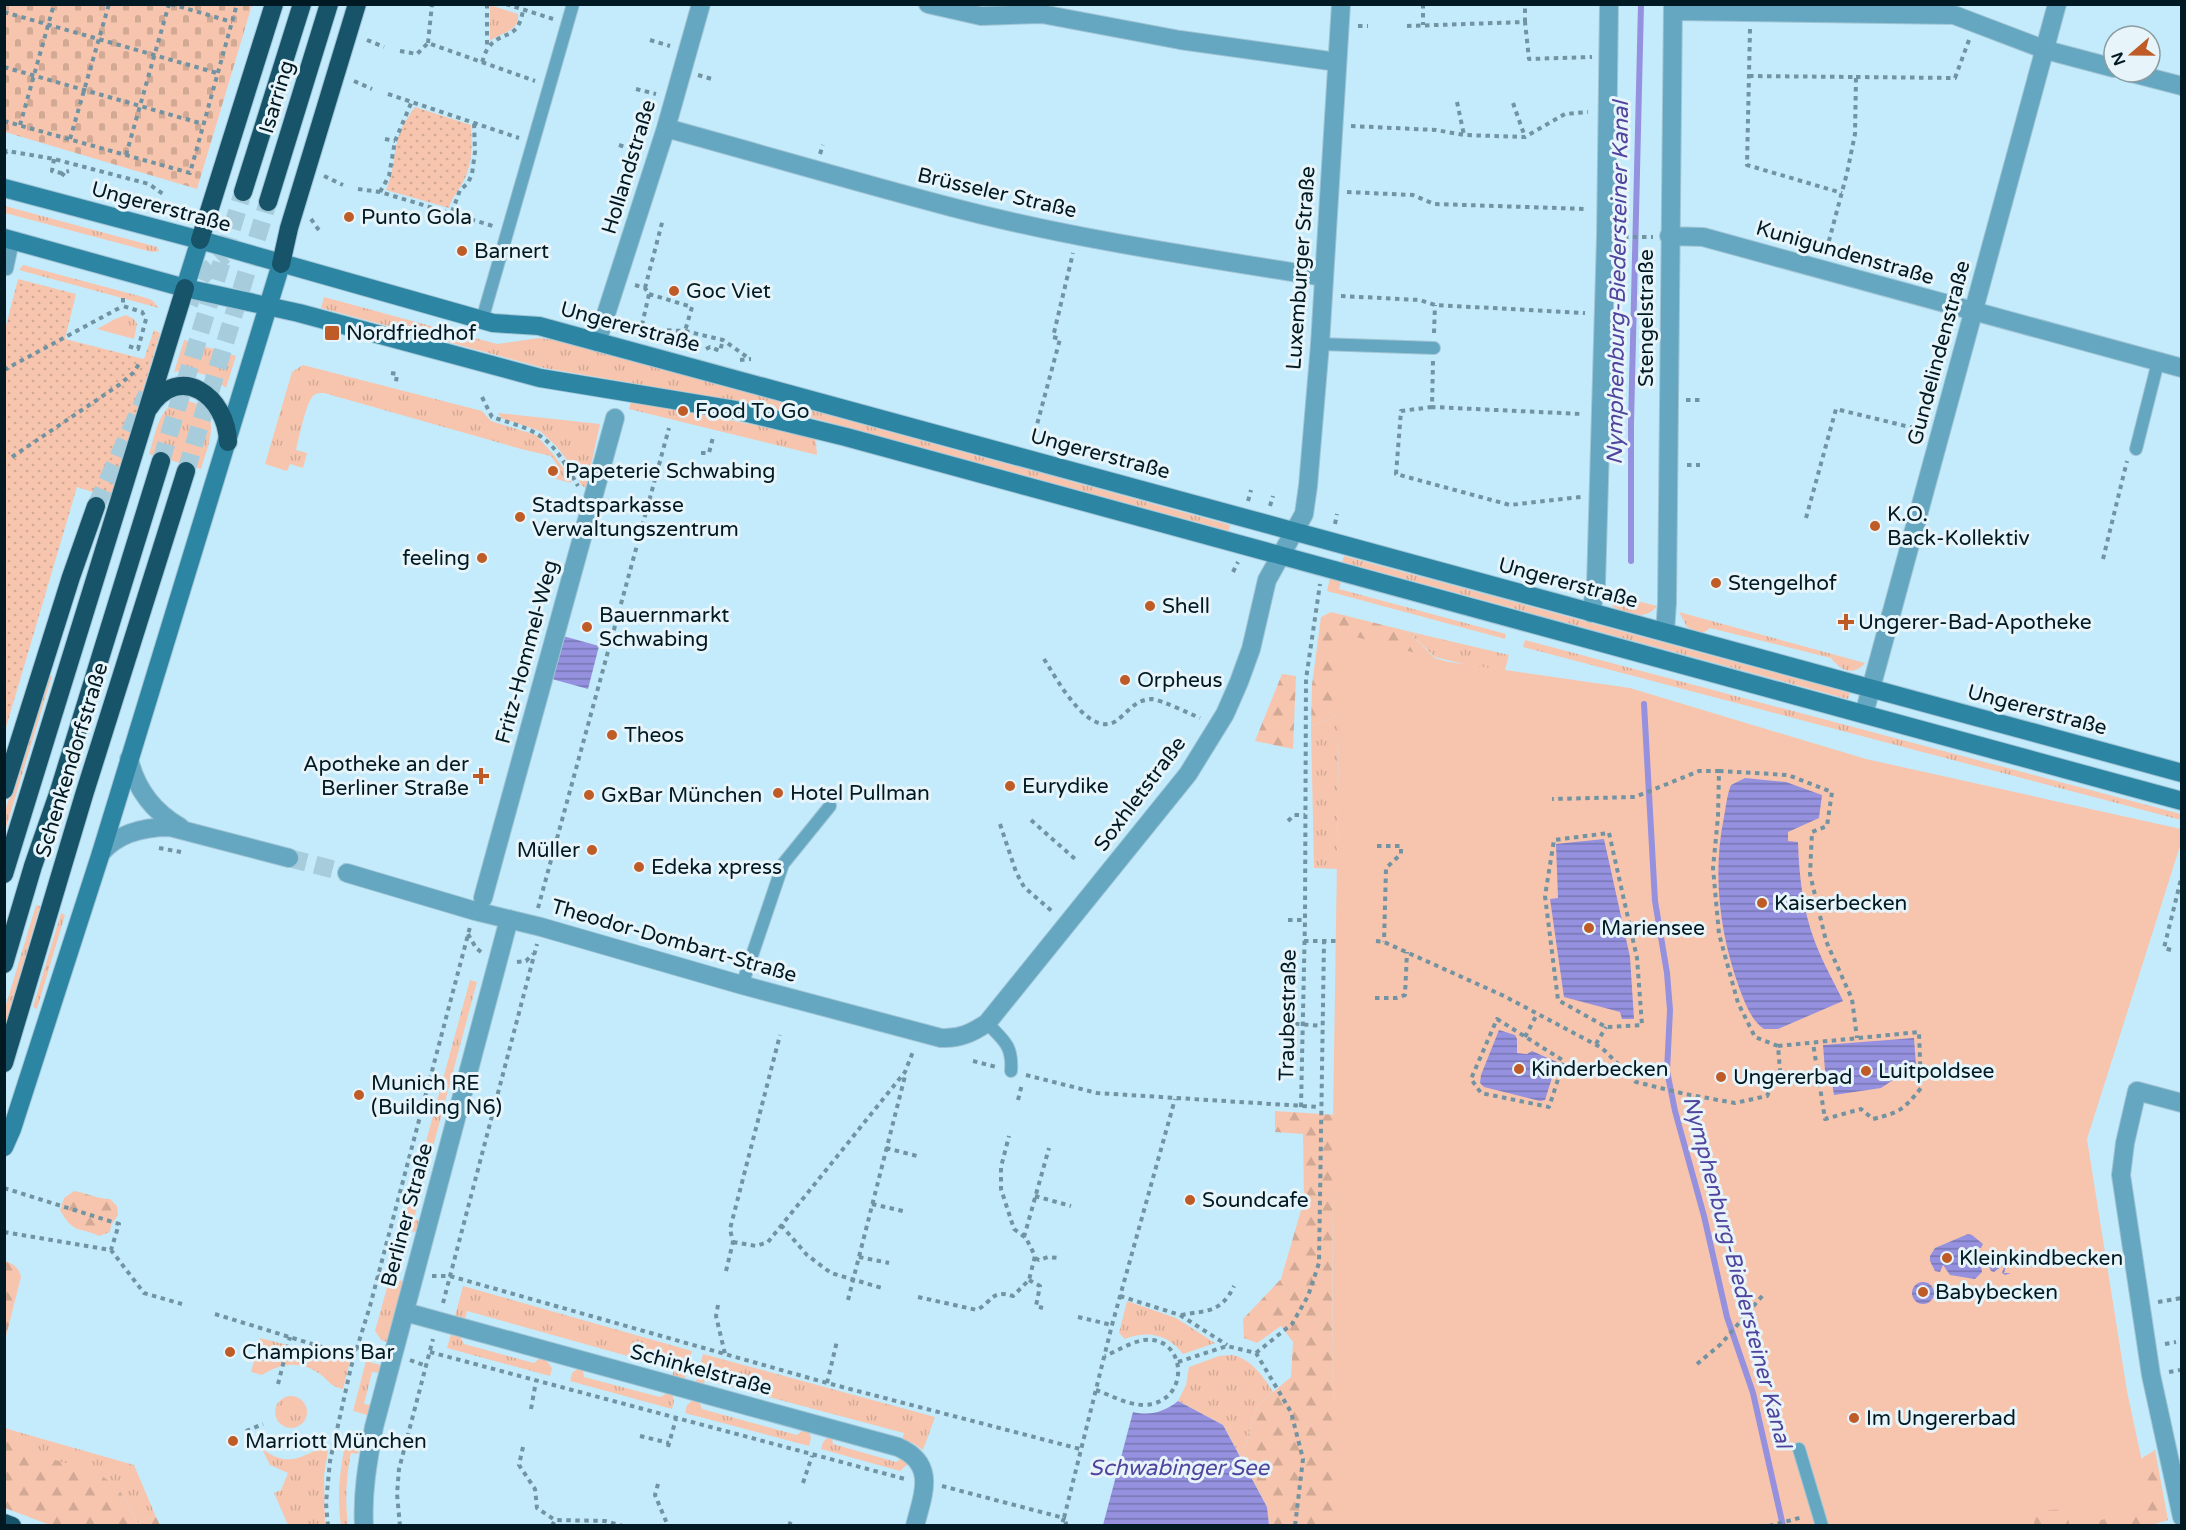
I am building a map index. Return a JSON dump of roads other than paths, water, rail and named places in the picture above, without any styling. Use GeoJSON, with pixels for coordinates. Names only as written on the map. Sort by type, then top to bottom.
{"type":"FeatureCollection","features":[{"type":"Feature","properties":{"kind":"highway"},"geometry":{"type":"LineString","coordinates":[[200,240],[274,4]]}},
{"type":"Feature","properties":{"kind":"highway","name":"Isarring"},"geometry":{"type":"LineString","coordinates":[[243,192],[302,4]]}},
{"type":"Feature","properties":{"kind":"highway","name":"Isarring"},"geometry":{"type":"LineString","coordinates":[[268,202],[329,4]]}},
{"type":"Feature","properties":{"kind":"highway"},"geometry":{"type":"LineString","coordinates":[[281,264],[289,228],[357,4]]}},
{"type":"Feature","properties":{"kind":"highway"},"geometry":{"type":"LineString","coordinates":[[4,874],[185,288]]}},
{"type":"Feature","properties":{"kind":"highway"},"geometry":{"type":"LineString","coordinates":[[149,408],[155,400],[172,388],[189,386],[202,390],[218,407],[226,428],[228,442]]}},
{"type":"Feature","properties":{"kind":"highway","name":"Schenkendorfstraße"},"geometry":{"type":"LineString","coordinates":[[4,964],[161,461]]}},
{"type":"Feature","properties":{"kind":"highway","name":"Schenkendorfstraße"},"geometry":{"type":"LineString","coordinates":[[4,1063],[84,795],[186,471]]}},
{"type":"Feature","properties":{"kind":"highway"},"geometry":{"type":"LineString","coordinates":[[4,790],[71,577],[96,506]]}},
{"type":"Feature","properties":{"kind":"highway"},"geometry":{"type":"LineString","coordinates":[[4,1522],[12,1526]]}},
{"type":"Feature","properties":{"kind":"main road","name":"Ungererstraße"},"geometry":{"type":"LineString","coordinates":[[4,188],[200,240],[482,320],[502,324],[539,326],[2181,773]]}},
{"type":"Feature","properties":{"kind":"main road"},"geometry":{"type":"LineString","coordinates":[[9,240],[185,288],[270,307],[540,378],[710,406],[791,423],[2181,801]]}},
{"type":"Feature","properties":{"kind":"main road"},"geometry":{"type":"LineString","coordinates":[[185,288],[200,240]]}},
{"type":"Feature","properties":{"kind":"main road"},"geometry":{"type":"LineString","coordinates":[[4,1147],[16,1118],[101,853],[270,307],[281,264]]}},
{"type":"Feature","properties":{"kind":"street","name":"Hollandstraße"},"geometry":{"type":"LineString","coordinates":[[597,342],[666,128],[701,4]]}},
{"type":"Feature","properties":{"kind":"street"},"geometry":{"type":"LineString","coordinates":[[928,4],[981,16],[1042,14],[1180,40],[1337,62]]}},
{"type":"Feature","properties":{"kind":"street","name":"Luxemburger Straße"},"geometry":{"type":"LineString","coordinates":[[1295,531],[1304,514],[1308,486],[1320,344],[1341,4]]}},
{"type":"Feature","properties":{"kind":"street","name":"Stengelstraße"},"geometry":{"type":"LineString","coordinates":[[1591,613],[1596,585],[1599,495],[1609,4]]}},
{"type":"Feature","properties":{"kind":"street","name":"Gundelindenstraße"},"geometry":{"type":"LineString","coordinates":[[1864,714],[2057,4]]}},
{"type":"Feature","properties":{"kind":"street"},"geometry":{"type":"LineString","coordinates":[[1673,8],[1751,12],[1954,15],[2046,50],[2102,65]]}},
{"type":"Feature","properties":{"kind":"street","name":"Stengelstraße"},"geometry":{"type":"LineString","coordinates":[[1665,632],[1667,603],[1660,237],[1673,8]]}},
{"type":"Feature","properties":{"kind":"street"},"geometry":{"type":"LineString","coordinates":[[2162,81],[2181,86]]}},
{"type":"Feature","properties":{"kind":"street","name":"Brüsseler Straße"},"geometry":{"type":"LineString","coordinates":[[666,128],[952,207],[1323,286]]}},
{"type":"Feature","properties":{"kind":"street","name":"Kunigundenstraße"},"geometry":{"type":"LineString","coordinates":[[1660,237],[1703,237],[2181,368]]}},
{"type":"Feature","properties":{"kind":"street","name":"Fritz-Hommel-Weg"},"geometry":{"type":"LineString","coordinates":[[483,897],[615,418]]}},
{"type":"Feature","properties":{"kind":"street","name":"Soxhletstraße"},"geometry":{"type":"LineString","coordinates":[[987,1023],[1188,774],[1225,714],[1251,649],[1267,580],[1295,531]]}},
{"type":"Feature","properties":{"kind":"street"},"geometry":{"type":"LineString","coordinates":[[129,759],[134,777],[143,794],[162,815],[182,828]]}},
{"type":"Feature","properties":{"kind":"street"},"geometry":{"type":"LineString","coordinates":[[101,853],[113,841],[131,832],[158,827],[182,828],[289,858]]}},
{"type":"Feature","properties":{"kind":"street","name":"Theodor-Dombart-Straße"},"geometry":{"type":"LineString","coordinates":[[347,873],[475,911],[538,926],[742,985],[941,1038],[963,1036],[987,1023]]}},
{"type":"Feature","properties":{"kind":"street","name":"Berliner Straße"},"geometry":{"type":"LineString","coordinates":[[364,1526],[365,1477],[374,1427],[509,919]]}},
{"type":"Feature","properties":{"kind":"street"},"geometry":{"type":"LineString","coordinates":[[2181,1103],[2137,1091],[2125,1143],[2121,1175],[2151,1375],[2181,1517]]}},
{"type":"Feature","properties":{"kind":"street","name":"Schinkelstraße"},"geometry":{"type":"LineString","coordinates":[[405,1312],[898,1447],[915,1458],[926,1482],[915,1526]]}},
{"type":"Feature","properties":{"kind":"lane"},"geometry":{"type":"LineString","coordinates":[[482,320],[573,4]]}},
{"type":"Feature","properties":{"kind":"lane"},"geometry":{"type":"LineString","coordinates":[[7,269],[9,240]]}},
{"type":"Feature","properties":{"kind":"lane"},"geometry":{"type":"LineString","coordinates":[[1320,344],[1434,348]]}},
{"type":"Feature","properties":{"kind":"lane"},"geometry":{"type":"LineString","coordinates":[[2136,449],[2158,362]]}},
{"type":"Feature","properties":{"kind":"lane"},"geometry":{"type":"LineString","coordinates":[[742,985],[783,864],[830,806]]}},
{"type":"Feature","properties":{"kind":"lane"},"geometry":{"type":"LineString","coordinates":[[987,1023],[1007,1044],[1012,1056],[1011,1071]]}},
{"type":"Feature","properties":{"kind":"lane"},"geometry":{"type":"LineString","coordinates":[[1799,1449],[1822,1526]]}},
{"type":"Feature","properties":{"kind":"water"},"geometry":{"type":"Polygon","coordinates":[[[563,636],[599,646],[588,689],[552,679],[563,636]]]}},
{"type":"Feature","properties":{"kind":"water","name":"Kaiserbecken"},"geometry":{"type":"Polygon","coordinates":[[[1745,778],[1786,782],[1822,795],[1819,818],[1788,832],[1788,841],[1798,842],[1807,918],[1818,950],[1843,1001],[1778,1029],[1764,1029],[1752,1017],[1747,1007],[1727,948],[1720,905],[1720,839],[1727,801],[1731,785],[1745,778]]]}},
{"type":"Feature","properties":{"kind":"water","name":"Mariensee"},"geometry":{"type":"Polygon","coordinates":[[[1604,839],[1630,957],[1634,1019],[1622,1019],[1620,1012],[1564,997],[1550,899],[1558,898],[1556,844],[1604,839]]]}},
{"type":"Feature","properties":{"kind":"water","name":"Kinderbecken"},"geometry":{"type":"Polygon","coordinates":[[[1499,1030],[1515,1035],[1517,1053],[1527,1054],[1532,1051],[1557,1062],[1545,1100],[1540,1101],[1484,1087],[1480,1083],[1499,1030]]]}},
{"type":"Feature","properties":{"kind":"water","name":"Luitpoldsee"},"geometry":{"type":"Polygon","coordinates":[[[1914,1038],[1916,1065],[1881,1088],[1834,1095],[1832,1083],[1826,1083],[1823,1045],[1914,1038]]]}},
{"type":"Feature","properties":{"kind":"water","name":"Kleinkindbecken"},"geometry":{"type":"Polygon","coordinates":[[[1968,1234],[1983,1244],[1981,1248],[1970,1250],[1963,1257],[1966,1264],[1973,1266],[1982,1254],[1992,1253],[1994,1264],[1992,1269],[2001,1264],[2006,1266],[2004,1273],[2011,1273],[2005,1275],[2002,1273],[2004,1267],[2002,1266],[1994,1272],[1991,1271],[1989,1267],[1992,1262],[1989,1255],[1980,1260],[1982,1272],[1975,1279],[1950,1275],[1943,1265],[1940,1272],[1935,1271],[1930,1256],[1935,1248],[1968,1234]]]}},
{"type":"Feature","properties":{"kind":"water","name":"Babybecken"},"geometry":{"type":"Polygon","coordinates":[[[1923,1282],[1931,1285],[1934,1293],[1931,1301],[1923,1304],[1915,1301],[1912,1293],[1915,1285],[1923,1282]]]}},
{"type":"Feature","properties":{"kind":"water","name":"Schwabinger See"},"geometry":{"type":"Polygon","coordinates":[[[1178,1401],[1223,1425],[1267,1507],[1269,1525],[1103,1525],[1133,1412],[1146,1414],[1157,1412],[1178,1401]]]}},
{"type":"Feature","properties":{"kind":"waterway","name":"Nymphenburg-Biedersteiner Kanal"},"geometry":{"type":"LineString","coordinates":[[1631,561],[1631,424],[1641,4]]}},
{"type":"Feature","properties":{"kind":"waterway","name":"Nymphenburg-Biedersteiner Kanal"},"geometry":{"type":"LineString","coordinates":[[1644,704],[1655,901],[1667,973],[1670,1010],[1667,1071],[1727,1317],[1753,1393],[1783,1526]]}},
{"type":"Feature","properties":{"kind":"tunnel"},"geometry":{"type":"LineString","coordinates":[[161,461],[243,192]]}},
{"type":"Feature","properties":{"kind":"tunnel"},"geometry":{"type":"LineString","coordinates":[[186,471],[268,202]]}},
{"type":"Feature","properties":{"kind":"tunnel"},"geometry":{"type":"LineString","coordinates":[[189,304],[201,277],[224,255]]}},
{"type":"Feature","properties":{"kind":"tunnel"},"geometry":{"type":"LineString","coordinates":[[96,506],[147,394]]}},
{"type":"Feature","properties":{"kind":"tunnel"},"geometry":{"type":"LineString","coordinates":[[289,858],[347,873]]}},
{"type":"Feature","properties":{"kind":"place","name":"Punto Gola"},"geometry":{"type":"Point","coordinates":[349,217]}},
{"type":"Feature","properties":{"kind":"place","name":"Barnert"},"geometry":{"type":"Point","coordinates":[462,251]}},
{"type":"Feature","properties":{"kind":"place","name":"Goc Viet"},"geometry":{"type":"Point","coordinates":[674,291]}},
{"type":"Feature","properties":{"kind":"place","name":"Nordfriedhof"},"geometry":{"type":"Point","coordinates":[332,333]}},
{"type":"Feature","properties":{"kind":"place","name":"Food To Go"},"geometry":{"type":"Point","coordinates":[683,411]}},
{"type":"Feature","properties":{"kind":"place","name":"Papeterie Schwabing"},"geometry":{"type":"Point","coordinates":[553,471]}},
{"type":"Feature","properties":{"kind":"place","name":"Stadtsparkasse Verwaltungszentrum"},"geometry":{"type":"Point","coordinates":[520,517]}},
{"type":"Feature","properties":{"kind":"place","name":"K.O. Back-Kollektiv"},"geometry":{"type":"Point","coordinates":[1875,526]}},
{"type":"Feature","properties":{"kind":"place","name":"feeling"},"geometry":{"type":"Point","coordinates":[482,558]}},
{"type":"Feature","properties":{"kind":"place","name":"Stengelhof"},"geometry":{"type":"Point","coordinates":[1716,583]}},
{"type":"Feature","properties":{"kind":"place","name":"Shell"},"geometry":{"type":"Point","coordinates":[1150,606]}},
{"type":"Feature","properties":{"kind":"place","name":"Ungerer-Bad-Apotheke"},"geometry":{"type":"Point","coordinates":[1846,622]}},
{"type":"Feature","properties":{"kind":"place","name":"Bauernmarkt Schwabing"},"geometry":{"type":"Point","coordinates":[587,627]}},
{"type":"Feature","properties":{"kind":"place","name":"Orpheus"},"geometry":{"type":"Point","coordinates":[1125,680]}},
{"type":"Feature","properties":{"kind":"place","name":"Theos"},"geometry":{"type":"Point","coordinates":[612,735]}},
{"type":"Feature","properties":{"kind":"place","name":"Apotheke an der Berliner Straße"},"geometry":{"type":"Point","coordinates":[481,776]}},
{"type":"Feature","properties":{"kind":"place","name":"Eurydike"},"geometry":{"type":"Point","coordinates":[1010,786]}},
{"type":"Feature","properties":{"kind":"place","name":"Hotel Pullman"},"geometry":{"type":"Point","coordinates":[778,793]}},
{"type":"Feature","properties":{"kind":"place","name":"GxBar München"},"geometry":{"type":"Point","coordinates":[589,795]}},
{"type":"Feature","properties":{"kind":"place","name":"Müller"},"geometry":{"type":"Point","coordinates":[592,850]}},
{"type":"Feature","properties":{"kind":"place","name":"Edeka xpress"},"geometry":{"type":"Point","coordinates":[639,867]}},
{"type":"Feature","properties":{"kind":"place","name":"Kaiserbecken"},"geometry":{"type":"Point","coordinates":[1762,903]}},
{"type":"Feature","properties":{"kind":"place","name":"Mariensee"},"geometry":{"type":"Point","coordinates":[1589,928]}},
{"type":"Feature","properties":{"kind":"place","name":"Kinderbecken"},"geometry":{"type":"Point","coordinates":[1519,1069]}},
{"type":"Feature","properties":{"kind":"place","name":"Luitpoldsee"},"geometry":{"type":"Point","coordinates":[1866,1071]}},
{"type":"Feature","properties":{"kind":"place","name":"Ungererbad"},"geometry":{"type":"Point","coordinates":[1721,1077]}},
{"type":"Feature","properties":{"kind":"place","name":"Munich RE (Building N6)"},"geometry":{"type":"Point","coordinates":[359,1095]}},
{"type":"Feature","properties":{"kind":"place","name":"Soundcafe"},"geometry":{"type":"Point","coordinates":[1190,1200]}},
{"type":"Feature","properties":{"kind":"place","name":"Kleinkindbecken"},"geometry":{"type":"Point","coordinates":[1947,1258]}},
{"type":"Feature","properties":{"kind":"place","name":"Babybecken"},"geometry":{"type":"Point","coordinates":[1923,1292]}},
{"type":"Feature","properties":{"kind":"place","name":"Champions Bar"},"geometry":{"type":"Point","coordinates":[230,1352]}},
{"type":"Feature","properties":{"kind":"place","name":"Im Ungererbad"},"geometry":{"type":"Point","coordinates":[1854,1418]}},
{"type":"Feature","properties":{"kind":"place","name":"Marriott München"},"geometry":{"type":"Point","coordinates":[233,1441]}}]}
